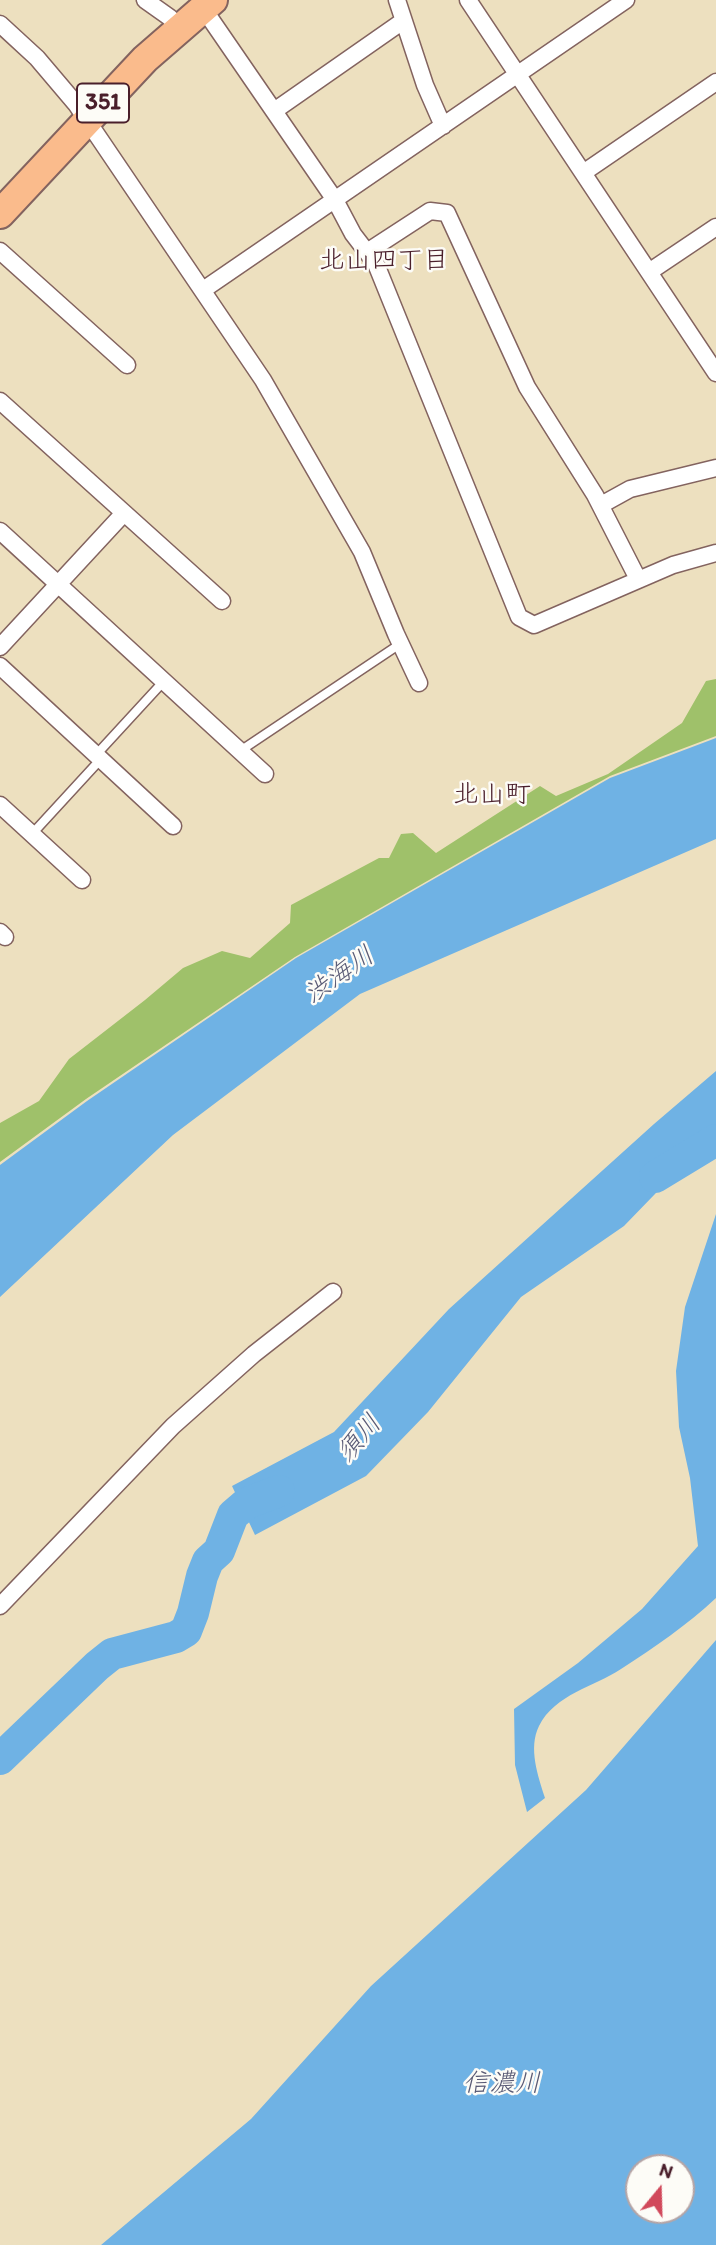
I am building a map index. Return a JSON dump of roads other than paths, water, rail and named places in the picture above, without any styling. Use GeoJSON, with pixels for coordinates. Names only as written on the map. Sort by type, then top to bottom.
{"type":"FeatureCollection","features":[{"type":"Feature","properties":{"kind":"highway","name":"351"},"geometry":{"type":"LineString","coordinates":[[0,214],[86,121],[180,27],[208,4]]}},
{"type":"Feature","properties":{"kind":"street"},"geometry":{"type":"LineString","coordinates":[[145,0],[180,27]]}},
{"type":"Feature","properties":{"kind":"street"},"geometry":{"type":"LineString","coordinates":[[397,0],[425,85],[443,126]]}},
{"type":"Feature","properties":{"kind":"street"},"geometry":{"type":"LineString","coordinates":[[468,0],[714,366]]}},
{"type":"Feature","properties":{"kind":"street"},"geometry":{"type":"LineString","coordinates":[[203,290],[626,0]]}},
{"type":"Feature","properties":{"kind":"street"},"geometry":{"type":"LineString","coordinates":[[208,4],[274,111],[376,264],[519,617],[534,625],[673,565],[716,553]]}},
{"type":"Feature","properties":{"kind":"street"},"geometry":{"type":"LineString","coordinates":[[274,111],[403,21]]}},
{"type":"Feature","properties":{"kind":"street"},"geometry":{"type":"LineString","coordinates":[[0,24],[37,58],[76,104],[263,380],[362,552],[419,683]]}},
{"type":"Feature","properties":{"kind":"street"},"geometry":{"type":"LineString","coordinates":[[583,173],[716,82]]}},
{"type":"Feature","properties":{"kind":"street"},"geometry":{"type":"LineString","coordinates":[[367,252],[430,211],[447,213],[527,387],[601,505],[638,579]]}},
{"type":"Feature","properties":{"kind":"street"},"geometry":{"type":"LineString","coordinates":[[649,272],[716,226]]}},
{"type":"Feature","properties":{"kind":"street"},"geometry":{"type":"LineString","coordinates":[[0,251],[127,365]]}},
{"type":"Feature","properties":{"kind":"street"},"geometry":{"type":"LineString","coordinates":[[0,401],[222,601]]}},
{"type":"Feature","properties":{"kind":"street"},"geometry":{"type":"LineString","coordinates":[[601,505],[630,489],[716,468]]}},
{"type":"Feature","properties":{"kind":"street"},"geometry":{"type":"LineString","coordinates":[[0,648],[124,513]]}},
{"type":"Feature","properties":{"kind":"street"},"geometry":{"type":"LineString","coordinates":[[0,531],[265,774]]}},
{"type":"Feature","properties":{"kind":"street"},"geometry":{"type":"LineString","coordinates":[[0,666],[173,826]]}},
{"type":"Feature","properties":{"kind":"street"},"geometry":{"type":"LineString","coordinates":[[0,805],[82,880]]}},
{"type":"Feature","properties":{"kind":"street"},"geometry":{"type":"LineString","coordinates":[[0,1605],[173,1426],[254,1354],[333,1292]]}},
{"type":"Feature","properties":{"kind":"lane"},"geometry":{"type":"LineString","coordinates":[[240,751],[400,644]]}},
{"type":"Feature","properties":{"kind":"lane"},"geometry":{"type":"LineString","coordinates":[[32,834],[164,681]]}},
{"type":"Feature","properties":{"kind":"water","name":"渋海川"},"geometry":{"type":"Polygon","coordinates":[[[716,738],[716,839],[360,994],[173,1135],[0,1297],[0,1165],[87,1101],[296,958],[610,778],[716,738]]]}},
{"type":"Feature","properties":{"kind":"water"},"geometry":{"type":"Polygon","coordinates":[[[716,1071],[716,1131],[624,1226],[521,1297],[428,1412],[366,1476],[255,1535],[232,1486],[334,1432],[449,1309],[716,1071]]]}},
{"type":"Feature","properties":{"kind":"water"},"geometry":{"type":"Polygon","coordinates":[[[716,1214],[716,1598],[682,1627],[646,1652],[610,1675],[576,1692],[546,1715],[539,1726],[534,1743],[535,1762],[545,1798],[527,1812],[515,1765],[514,1709],[578,1663],[642,1609],[698,1546],[690,1478],[679,1427],[676,1371],[685,1307],[716,1214]]]}},
{"type":"Feature","properties":{"kind":"water","name":"信濃川"},"geometry":{"type":"Polygon","coordinates":[[[716,1640],[716,2245],[101,2245],[251,2119],[371,1986],[586,1790],[716,1640]]]}},
{"type":"Feature","properties":{"kind":"waterway","name":"須川"},"geometry":{"type":"LineString","coordinates":[[655,1177],[716,1140]]}},
{"type":"Feature","properties":{"kind":"waterway","name":"須川"},"geometry":{"type":"LineString","coordinates":[[0,1759],[112,1654],[176,1637],[186,1631],[208,1561],[219,1551],[233,1515],[247,1503],[279,1491]]}},
{"type":"Feature","properties":{"kind":"district","name":"北山四丁目"},"geometry":{"type":"Point","coordinates":[384,261]}},
{"type":"Feature","properties":{"kind":"district","name":"北山町"},"geometry":{"type":"Point","coordinates":[492,795]}}]}
